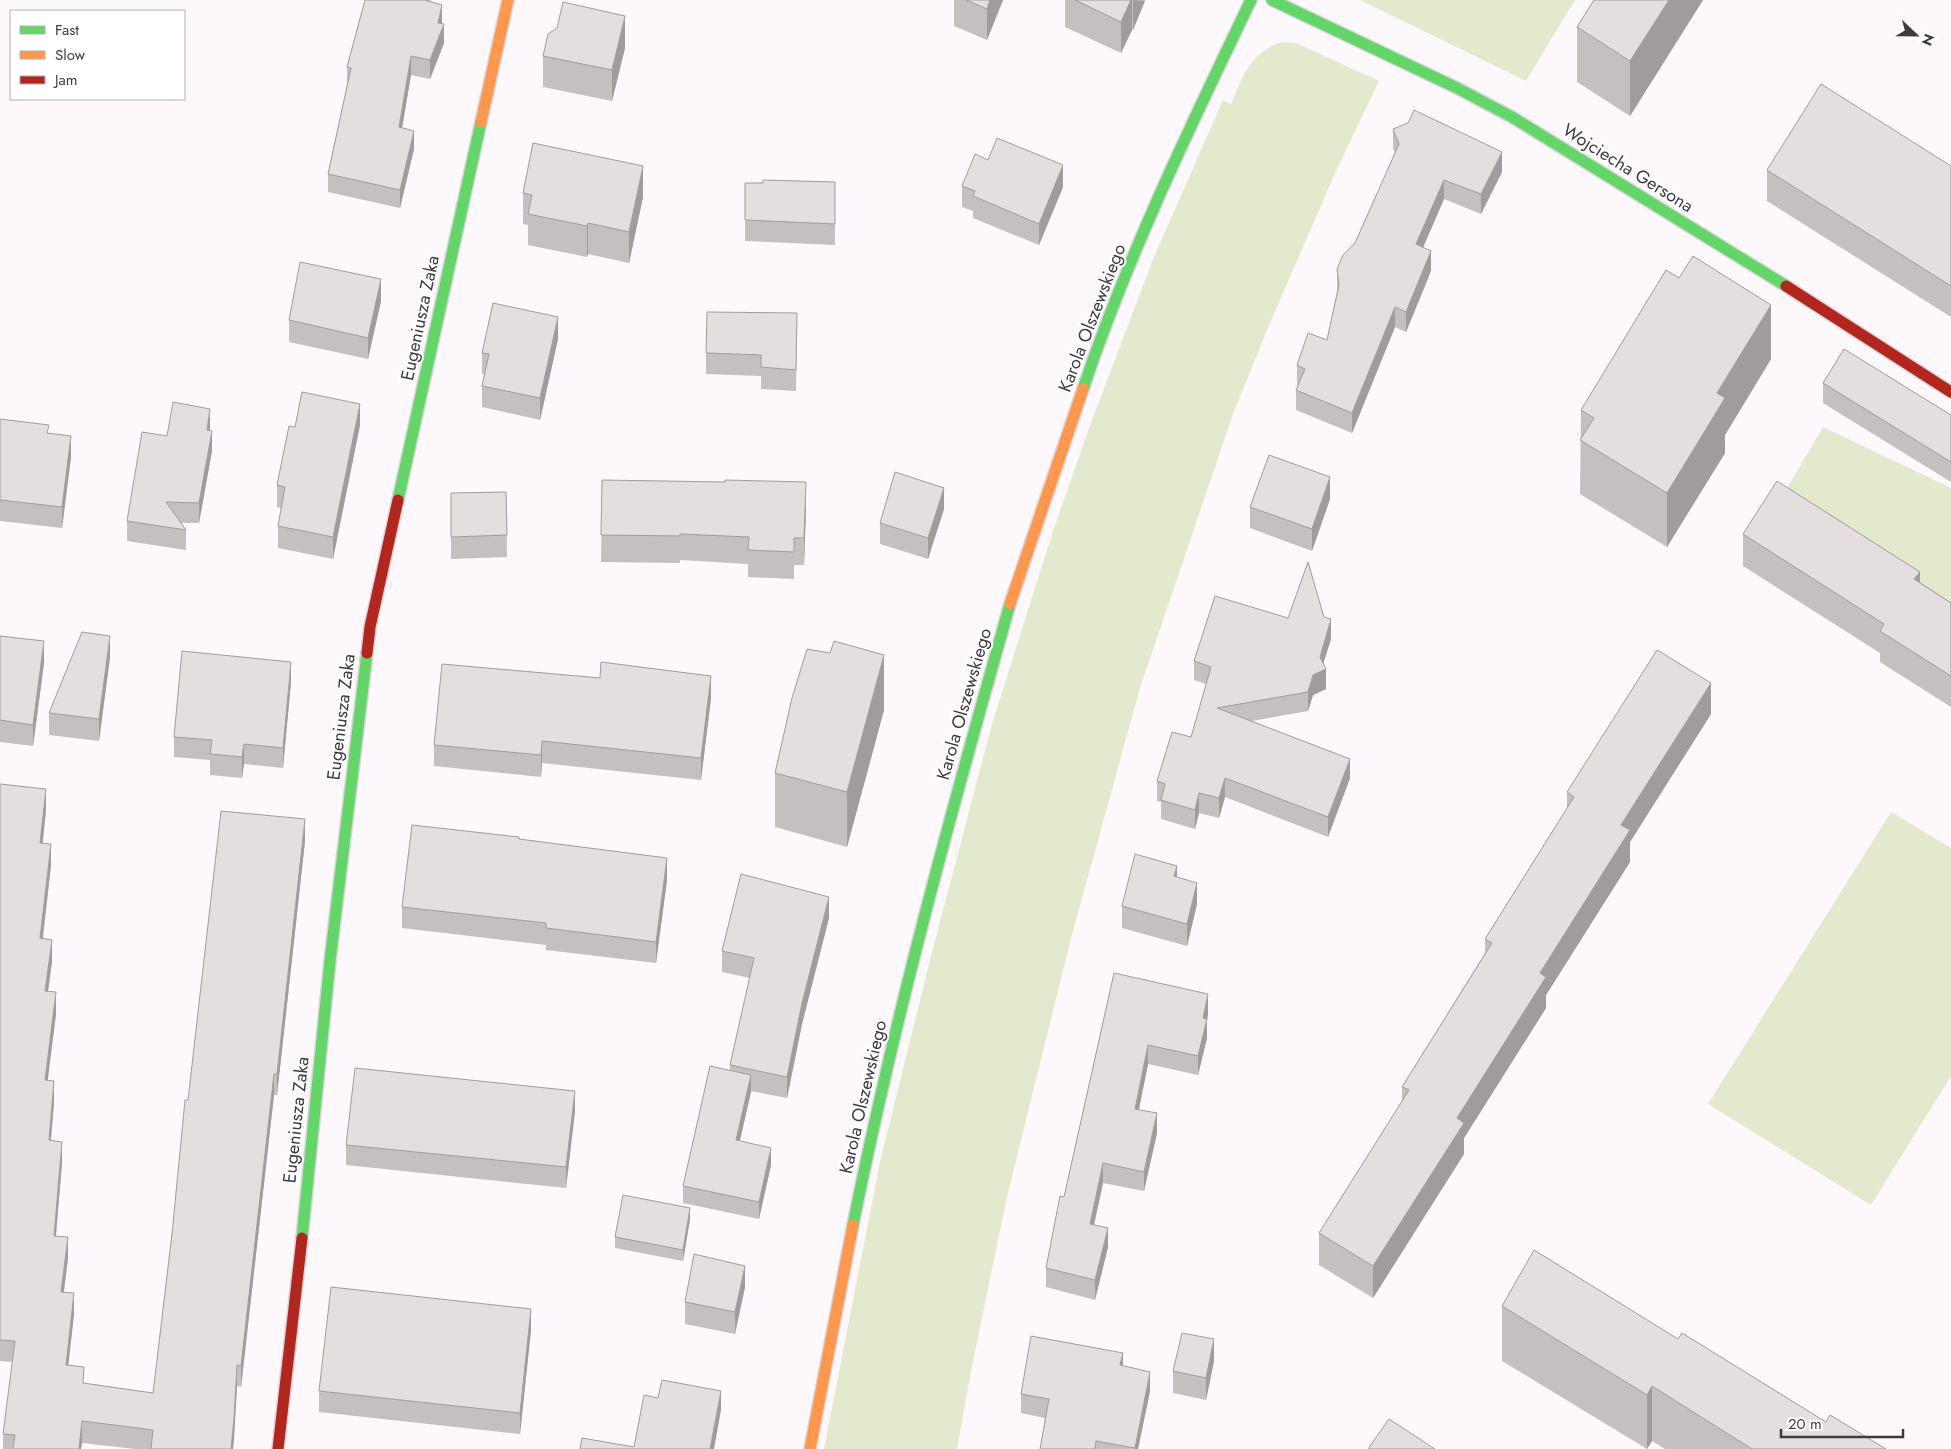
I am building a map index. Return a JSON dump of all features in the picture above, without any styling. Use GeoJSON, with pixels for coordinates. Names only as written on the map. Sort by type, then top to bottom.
{"type":"FeatureCollection","features":[{"type":"Feature","properties":{"kind":"street","name":"Eugeniusza Zaka"},"geometry":{"type":"LineString","coordinates":[[278,1449],[330,961],[370,626],[508,0]]}},
{"type":"Feature","properties":{"kind":"street","name":"Karola Olszewskiego"},"geometry":{"type":"LineString","coordinates":[[810,1449],[844,1262],[876,1110],[966,758],[1012,598],[1101,334],[1176,156],[1251,0]]}},
{"type":"Feature","properties":{"kind":"street","name":"Wojciecha Gersona"},"geometry":{"type":"LineString","coordinates":[[1272,0],[1457,88],[1512,117],[1839,319],[1951,392]]}},
{"type":"Feature","properties":{"kind":"green space"},"geometry":{"type":"Polygon","coordinates":[[[1360,0],[1575,0],[1526,81],[1360,0]]]}},
{"type":"Feature","properties":{"kind":"green space"},"geometry":{"type":"Polygon","coordinates":[[[1281,42],[1296,43],[1379,81],[1336,171],[1233,414],[1140,688],[1071,938],[1007,1197],[957,1449],[824,1449],[880,1162],[930,960],[992,724],[1054,528],[1092,420],[1154,257],[1223,100],[1231,104],[1244,75],[1255,59],[1270,47],[1281,42]]]}},
{"type":"Feature","properties":{"kind":"green space"},"geometry":{"type":"Polygon","coordinates":[[[1823,427],[1951,488],[1951,609],[1783,495],[1823,427]]]}},
{"type":"Feature","properties":{"kind":"green space"},"geometry":{"type":"Polygon","coordinates":[[[1891,812],[1951,848],[1951,1076],[1871,1205],[1708,1104],[1891,812]]]}},
{"type":"Feature","properties":{"kind":"building"},"geometry":{"type":"Polygon","coordinates":[[[365,0],[425,0],[442,5],[438,23],[444,24],[430,60],[411,56],[399,127],[414,131],[400,190],[328,174],[351,68],[347,67],[365,0]]]}},
{"type":"Feature","properties":{"kind":"building"},"geometry":{"type":"Polygon","coordinates":[[[966,0],[990,0],[987,9],[966,0]]]}},
{"type":"Feature","properties":{"kind":"building"},"geometry":{"type":"Polygon","coordinates":[[[1075,0],[1131,0],[1121,22],[1075,0]]]}},
{"type":"Feature","properties":{"kind":"building"},"geometry":{"type":"Polygon","coordinates":[[[1594,0],[1669,0],[1630,61],[1577,27],[1594,0]]]}},
{"type":"Feature","properties":{"kind":"building"},"geometry":{"type":"Polygon","coordinates":[[[563,2],[625,16],[612,70],[543,56],[548,34],[557,28],[563,2]]]}},
{"type":"Feature","properties":{"kind":"building"},"geometry":{"type":"Polygon","coordinates":[[[1821,84],[1951,166],[1951,286],[1767,170],[1821,84]]]}},
{"type":"Feature","properties":{"kind":"building"},"geometry":{"type":"Polygon","coordinates":[[[1414,110],[1502,152],[1481,194],[1444,180],[1416,244],[1431,251],[1406,312],[1395,307],[1352,413],[1296,390],[1305,369],[1297,365],[1308,333],[1327,340],[1339,285],[1337,269],[1343,255],[1355,243],[1399,144],[1393,129],[1408,123],[1414,110]]]}},
{"type":"Feature","properties":{"kind":"building"},"geometry":{"type":"Polygon","coordinates":[[[997,138],[1063,165],[1039,224],[973,196],[975,191],[962,186],[975,154],[988,160],[997,138]]]}},
{"type":"Feature","properties":{"kind":"building"},"geometry":{"type":"Polygon","coordinates":[[[533,143],[643,166],[629,232],[588,223],[587,226],[528,214],[532,195],[523,193],[533,143]]]}},
{"type":"Feature","properties":{"kind":"building"},"geometry":{"type":"Polygon","coordinates":[[[763,180],[835,182],[835,224],[745,220],[745,183],[763,183],[763,180]]]}},
{"type":"Feature","properties":{"kind":"building"},"geometry":{"type":"Polygon","coordinates":[[[1693,256],[1771,305],[1717,393],[1725,398],[1667,493],[1580,440],[1594,418],[1581,410],[1666,270],[1679,278],[1693,256]]]}},
{"type":"Feature","properties":{"kind":"building"},"geometry":{"type":"Polygon","coordinates":[[[300,262],[381,279],[368,338],[289,320],[300,262]]]}},
{"type":"Feature","properties":{"kind":"building"},"geometry":{"type":"Polygon","coordinates":[[[493,303],[558,317],[540,398],[482,386],[489,354],[482,353],[493,303]]]}},
{"type":"Feature","properties":{"kind":"building"},"geometry":{"type":"Polygon","coordinates":[[[707,312],[797,313],[796,370],[761,367],[761,355],[706,353],[707,312]]]}},
{"type":"Feature","properties":{"kind":"building"},"geometry":{"type":"Polygon","coordinates":[[[1844,349],[1951,415],[1951,462],[1823,383],[1844,349]]]}},
{"type":"Feature","properties":{"kind":"building"},"geometry":{"type":"Polygon","coordinates":[[[302,392],[360,404],[333,537],[278,526],[285,487],[277,485],[289,426],[295,427],[302,392]]]}},
{"type":"Feature","properties":{"kind":"building"},"geometry":{"type":"Polygon","coordinates":[[[173,402],[210,409],[207,430],[212,431],[199,503],[166,502],[186,530],[127,521],[142,432],[167,436],[173,402]]]}},
{"type":"Feature","properties":{"kind":"building"},"geometry":{"type":"Polygon","coordinates":[[[0,419],[49,425],[47,433],[71,436],[62,507],[0,500],[0,419]]]}},
{"type":"Feature","properties":{"kind":"building"},"geometry":{"type":"Polygon","coordinates":[[[1269,455],[1330,477],[1312,529],[1250,507],[1269,455]]]}},
{"type":"Feature","properties":{"kind":"building"},"geometry":{"type":"Polygon","coordinates":[[[895,472],[944,488],[928,538],[880,523],[895,472]]]}},
{"type":"Feature","properties":{"kind":"building"},"geometry":{"type":"Polygon","coordinates":[[[602,480],[806,482],[804,538],[794,538],[794,552],[748,550],[749,537],[680,534],[680,536],[601,535],[602,480]]]}},
{"type":"Feature","properties":{"kind":"building"},"geometry":{"type":"Polygon","coordinates":[[[1777,481],[1920,572],[1914,579],[1951,603],[1951,676],[1880,631],[1884,624],[1743,534],[1777,481]]]}},
{"type":"Feature","properties":{"kind":"building"},"geometry":{"type":"Polygon","coordinates":[[[506,492],[507,535],[451,537],[451,493],[506,492]]]}},
{"type":"Feature","properties":{"kind":"building"},"geometry":{"type":"Polygon","coordinates":[[[1308,562],[1324,617],[1331,619],[1320,657],[1326,669],[1313,675],[1308,692],[1217,708],[1350,759],[1328,817],[1225,778],[1219,798],[1199,793],[1195,810],[1161,800],[1165,784],[1157,781],[1172,732],[1191,737],[1211,667],[1194,661],[1215,596],[1288,618],[1308,562]]]}},
{"type":"Feature","properties":{"kind":"building"},"geometry":{"type":"Polygon","coordinates":[[[82,632],[110,636],[99,719],[49,713],[82,632]]]}},
{"type":"Feature","properties":{"kind":"building"},"geometry":{"type":"Polygon","coordinates":[[[0,636],[44,641],[33,725],[0,720],[0,636]]]}},
{"type":"Feature","properties":{"kind":"building"},"geometry":{"type":"Polygon","coordinates":[[[834,641],[884,655],[847,792],[775,773],[792,698],[807,649],[830,653],[834,641]]]}},
{"type":"Feature","properties":{"kind":"building"},"geometry":{"type":"Polygon","coordinates":[[[1657,650],[1711,683],[1621,825],[1630,830],[1540,973],[1546,977],[1457,1118],[1464,1123],[1373,1266],[1319,1233],[1409,1090],[1402,1087],[1492,943],[1485,939],[1574,797],[1567,792],[1657,650]]]}},
{"type":"Feature","properties":{"kind":"building"},"geometry":{"type":"Polygon","coordinates":[[[182,651],[291,662],[283,748],[244,744],[242,757],[210,754],[212,740],[174,737],[182,651]]]}},
{"type":"Feature","properties":{"kind":"building"},"geometry":{"type":"Polygon","coordinates":[[[601,662],[711,676],[701,758],[542,741],[541,755],[434,745],[442,664],[600,678],[601,662]]]}},
{"type":"Feature","properties":{"kind":"building"},"geometry":{"type":"Polygon","coordinates":[[[0,784],[46,789],[40,843],[51,844],[40,938],[52,940],[45,991],[56,992],[45,1080],[54,1081],[49,1140],[62,1142],[54,1236],[68,1237],[61,1292],[74,1293],[66,1365],[84,1367],[83,1383],[153,1393],[172,1234],[185,1100],[188,1100],[221,811],[305,819],[277,1074],[274,1074],[241,1366],[237,1365],[231,1449],[151,1449],[153,1430],[82,1421],[79,1449],[13,1449],[15,1435],[3,1434],[15,1341],[0,1340],[0,784]]]}},
{"type":"Feature","properties":{"kind":"building"},"geometry":{"type":"Polygon","coordinates":[[[412,825],[519,837],[519,839],[667,858],[656,942],[546,928],[546,923],[402,907],[412,825]]]}},
{"type":"Feature","properties":{"kind":"building"},"geometry":{"type":"Polygon","coordinates":[[[1135,854],[1177,866],[1174,876],[1197,883],[1187,924],[1122,906],[1135,854]]]}},
{"type":"Feature","properties":{"kind":"building"},"geometry":{"type":"Polygon","coordinates":[[[741,874],[829,897],[802,1003],[787,1077],[730,1065],[754,958],[722,951],[741,874]]]}},
{"type":"Feature","properties":{"kind":"building"},"geometry":{"type":"Polygon","coordinates":[[[1114,973],[1208,994],[1203,1018],[1207,1019],[1198,1056],[1148,1045],[1135,1109],[1157,1113],[1144,1172],[1103,1163],[1090,1224],[1108,1228],[1095,1280],[1046,1268],[1060,1196],[1064,1197],[1114,973]]]}},
{"type":"Feature","properties":{"kind":"building"},"geometry":{"type":"Polygon","coordinates":[[[710,1066],[751,1075],[736,1140],[771,1148],[759,1202],[683,1186],[710,1066]]]}},
{"type":"Feature","properties":{"kind":"building"},"geometry":{"type":"Polygon","coordinates":[[[355,1068],[575,1091],[566,1167],[346,1145],[355,1068]]]}},
{"type":"Feature","properties":{"kind":"building"},"geometry":{"type":"Polygon","coordinates":[[[623,1195],[690,1208],[683,1250],[615,1237],[623,1195]]]}},
{"type":"Feature","properties":{"kind":"building"},"geometry":{"type":"Polygon","coordinates":[[[1534,1250],[1678,1339],[1682,1333],[1826,1422],[1830,1415],[1886,1449],[1752,1449],[1652,1386],[1647,1395],[1502,1306],[1534,1250]]]}},
{"type":"Feature","properties":{"kind":"building"},"geometry":{"type":"Polygon","coordinates":[[[694,1254],[745,1266],[735,1312],[685,1302],[694,1254]]]}},
{"type":"Feature","properties":{"kind":"building"},"geometry":{"type":"Polygon","coordinates":[[[331,1287],[531,1309],[520,1413],[319,1391],[331,1287]]]}},
{"type":"Feature","properties":{"kind":"building"},"geometry":{"type":"Polygon","coordinates":[[[1182,1333],[1214,1339],[1206,1378],[1173,1371],[1182,1333]]]}},
{"type":"Feature","properties":{"kind":"building"},"geometry":{"type":"Polygon","coordinates":[[[1031,1336],[1123,1353],[1120,1365],[1150,1372],[1135,1448],[1096,1441],[1095,1449],[1040,1449],[1049,1399],[1021,1394],[1031,1336]]]}},
{"type":"Feature","properties":{"kind":"building"},"geometry":{"type":"Polygon","coordinates":[[[662,1380],[721,1391],[710,1449],[580,1449],[582,1438],[634,1447],[644,1395],[658,1398],[662,1380]]]}},
{"type":"Feature","properties":{"kind":"building"},"geometry":{"type":"Polygon","coordinates":[[[1389,1419],[1435,1449],[1368,1449],[1389,1419]]]}},
{"type":"Feature","properties":{"kind":"traffic: fast"},"geometry":{"type":"LineString","coordinates":[[1083,389],[1120,290],[1161,192],[1251,0]]}},
{"type":"Feature","properties":{"kind":"traffic: fast"},"geometry":{"type":"LineString","coordinates":[[1272,0],[1457,88],[1512,117],[1786,286]]}},
{"type":"Feature","properties":{"kind":"traffic: fast"},"geometry":{"type":"LineString","coordinates":[[398,500],[481,122]]}},
{"type":"Feature","properties":{"kind":"traffic: fast"},"geometry":{"type":"LineString","coordinates":[[853,1225],[869,1146],[906,990],[946,835],[1010,604]]}},
{"type":"Feature","properties":{"kind":"traffic: fast"},"geometry":{"type":"LineString","coordinates":[[302,1238],[330,961],[367,653]]}},
{"type":"Feature","properties":{"kind":"traffic: slow"},"geometry":{"type":"LineString","coordinates":[[481,122],[508,0]]}},
{"type":"Feature","properties":{"kind":"traffic: slow"},"geometry":{"type":"LineString","coordinates":[[1010,604],[1083,389]]}},
{"type":"Feature","properties":{"kind":"traffic: slow"},"geometry":{"type":"LineString","coordinates":[[810,1449],[853,1225]]}},
{"type":"Feature","properties":{"kind":"traffic: jam"},"geometry":{"type":"LineString","coordinates":[[1786,286],[1951,392]]}},
{"type":"Feature","properties":{"kind":"traffic: jam"},"geometry":{"type":"LineString","coordinates":[[367,653],[370,627],[398,500]]}},
{"type":"Feature","properties":{"kind":"traffic: jam"},"geometry":{"type":"LineString","coordinates":[[278,1449],[302,1238]]}}]}
